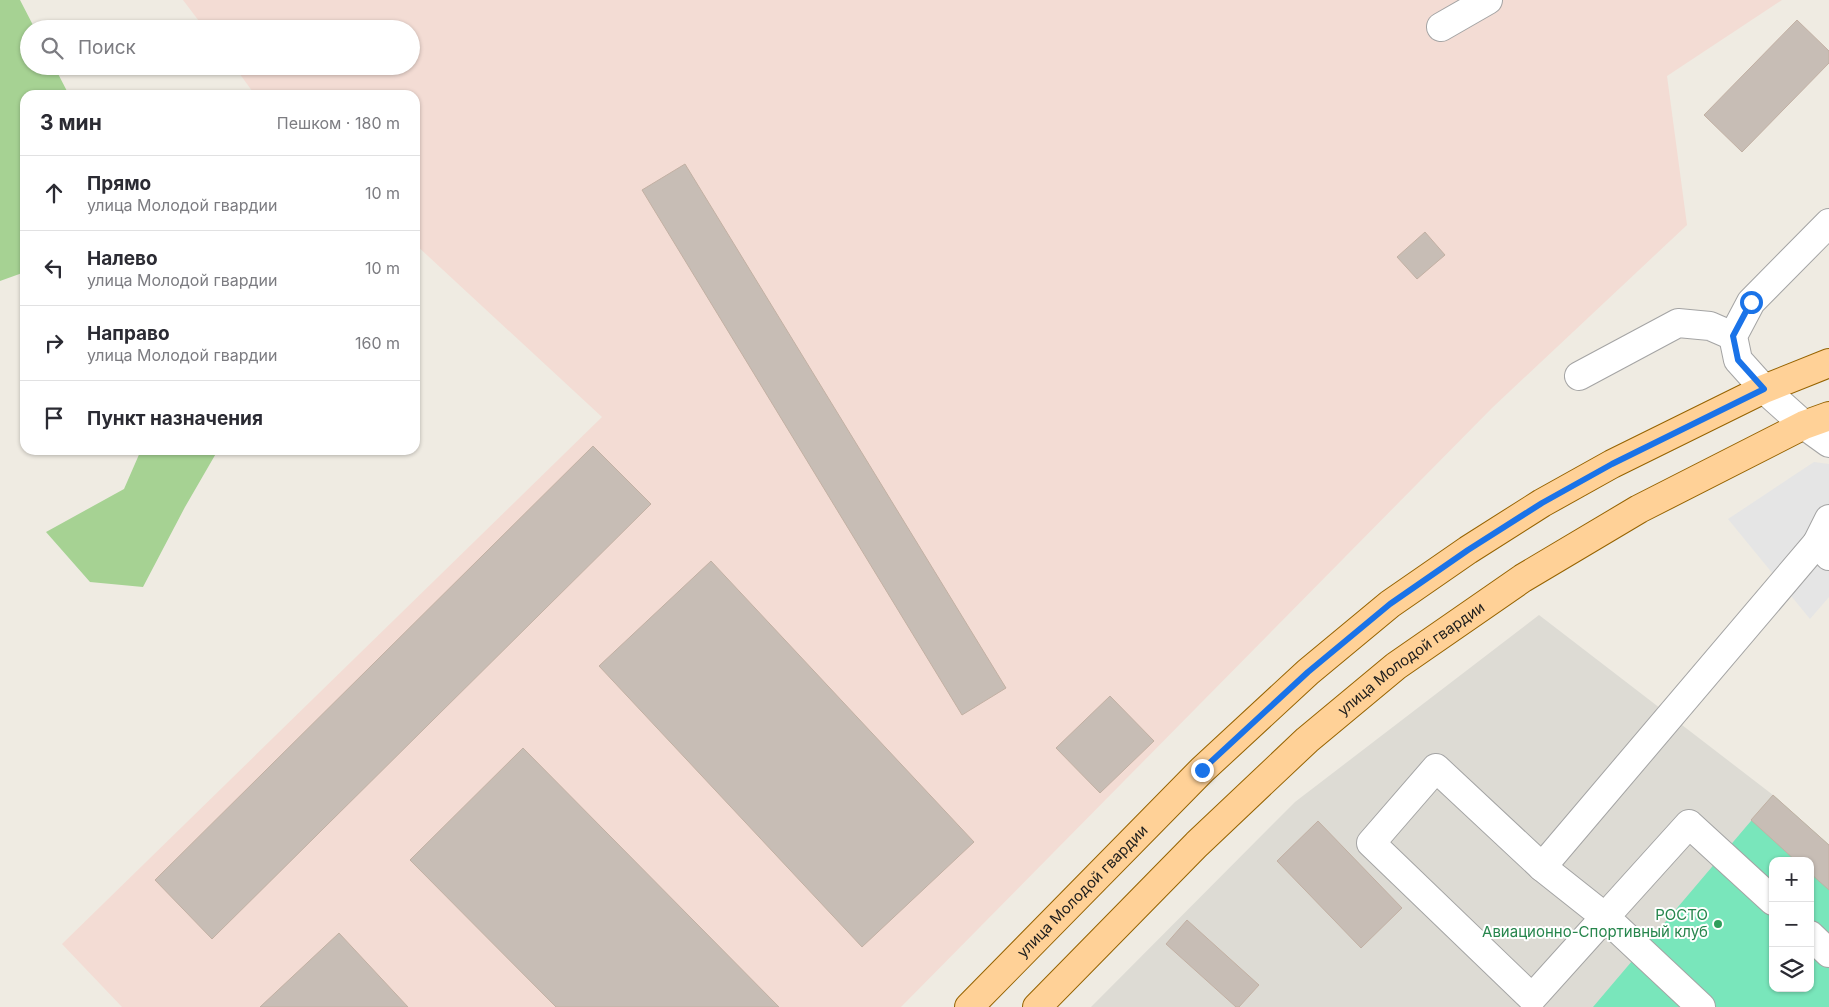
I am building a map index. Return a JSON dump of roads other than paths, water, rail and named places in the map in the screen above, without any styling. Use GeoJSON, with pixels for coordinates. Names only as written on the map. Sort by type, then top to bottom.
{"type":"FeatureCollection","features":[{"type":"Feature","properties":{"kind":"main road","name":"улица Молодой гвардии"},"geometry":{"type":"LineString","coordinates":[[969,1007],[1202,770],[1308,672],[1390,604],[1468,550],[1542,503],[1612,464],[1764,389],[1829,363]]}},
{"type":"Feature","properties":{"kind":"main road","name":"улица Молодой гвардии"},"geometry":{"type":"LineString","coordinates":[[1037,1007],[1197,844],[1307,740],[1396,666],[1523,578],[1622,518],[1703,475],[1816,420]]}},
{"type":"Feature","properties":{"kind":"street"},"geometry":{"type":"LineString","coordinates":[[1441,27],[1488,0]]}},
{"type":"Feature","properties":{"kind":"street"},"geometry":{"type":"LineString","coordinates":[[1829,223],[1751,302],[1733,336],[1738,360],[1764,389],[1816,420],[1829,443]]}},
{"type":"Feature","properties":{"kind":"street"},"geometry":{"type":"LineString","coordinates":[[1579,376],[1678,323],[1710,326],[1733,336]]}},
{"type":"Feature","properties":{"kind":"street"},"geometry":{"type":"LineString","coordinates":[[1542,867],[1823,549],[1829,518]]}},
{"type":"Feature","properties":{"kind":"street"},"geometry":{"type":"LineString","coordinates":[[1701,1007],[1605,917],[1542,867],[1436,768],[1371,843],[1530,1002],[1605,917],[1690,824],[1769,897]]}},
{"type":"Feature","properties":{"kind":"street"},"geometry":{"type":"LineString","coordinates":[[1814,939],[1829,953]]}},
{"type":"Feature","properties":{"kind":"place","name":"РОСТО Авиационно-Спортивный клуб"},"geometry":{"type":"Point","coordinates":[1718,924]}}]}
